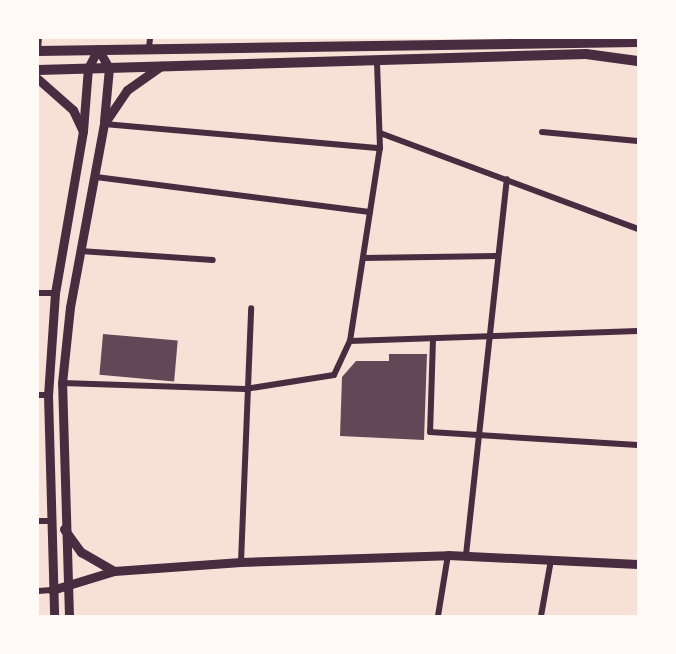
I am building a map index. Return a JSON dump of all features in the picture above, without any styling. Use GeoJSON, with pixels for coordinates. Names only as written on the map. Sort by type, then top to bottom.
{"type":"FeatureCollection","features":[{"type":"Feature","properties":{"kind":"main road"},"geometry":{"type":"LineString","coordinates":[[38,51],[98,50],[149,43],[444,39],[639,42]]}},
{"type":"Feature","properties":{"kind":"main road"},"geometry":{"type":"LineString","coordinates":[[38,70],[586,54],[639,61]]}},
{"type":"Feature","properties":{"kind":"street"},"geometry":{"type":"LineString","coordinates":[[38,51],[39,38]]}},
{"type":"Feature","properties":{"kind":"street"},"geometry":{"type":"LineString","coordinates":[[54,616],[49,521],[48,395],[55,293],[82,147],[88,68],[98,50],[109,68],[104,123],[96,177],[80,251],[62,383],[64,529],[69,616]]}},
{"type":"Feature","properties":{"kind":"street"},"geometry":{"type":"LineString","coordinates":[[62,383],[245,389],[334,375],[350,341],[380,148],[377,60]]}},
{"type":"Feature","properties":{"kind":"street"},"geometry":{"type":"LineString","coordinates":[[104,123],[127,90],[162,66]]}},
{"type":"Feature","properties":{"kind":"street"},"geometry":{"type":"LineString","coordinates":[[38,79],[60,95],[83,132]]}},
{"type":"Feature","properties":{"kind":"street"},"geometry":{"type":"LineString","coordinates":[[104,123],[380,148]]}},
{"type":"Feature","properties":{"kind":"street"},"geometry":{"type":"LineString","coordinates":[[542,132],[639,141]]}},
{"type":"Feature","properties":{"kind":"street"},"geometry":{"type":"LineString","coordinates":[[380,133],[639,229]]}},
{"type":"Feature","properties":{"kind":"street"},"geometry":{"type":"LineString","coordinates":[[82,147],[101,149]]}},
{"type":"Feature","properties":{"kind":"street"},"geometry":{"type":"LineString","coordinates":[[96,177],[370,212]]}},
{"type":"Feature","properties":{"kind":"street"},"geometry":{"type":"LineString","coordinates":[[466,555],[486,337],[507,179]]}},
{"type":"Feature","properties":{"kind":"street"},"geometry":{"type":"LineString","coordinates":[[80,251],[213,260]]}},
{"type":"Feature","properties":{"kind":"street"},"geometry":{"type":"LineString","coordinates":[[363,258],[497,256]]}},
{"type":"Feature","properties":{"kind":"street"},"geometry":{"type":"LineString","coordinates":[[38,293],[55,293]]}},
{"type":"Feature","properties":{"kind":"street"},"geometry":{"type":"LineString","coordinates":[[242,562],[245,389],[251,308]]}},
{"type":"Feature","properties":{"kind":"street"},"geometry":{"type":"LineString","coordinates":[[350,341],[639,331]]}},
{"type":"Feature","properties":{"kind":"street"},"geometry":{"type":"LineString","coordinates":[[433,339],[430,432],[639,445]]}},
{"type":"Feature","properties":{"kind":"street"},"geometry":{"type":"LineString","coordinates":[[38,395],[48,395]]}},
{"type":"Feature","properties":{"kind":"street"},"geometry":{"type":"LineString","coordinates":[[38,522],[49,521]]}},
{"type":"Feature","properties":{"kind":"street"},"geometry":{"type":"LineString","coordinates":[[64,529],[81,552],[114,571]]}},
{"type":"Feature","properties":{"kind":"street"},"geometry":{"type":"LineString","coordinates":[[438,616],[448,555]]}},
{"type":"Feature","properties":{"kind":"street"},"geometry":{"type":"LineString","coordinates":[[38,591],[52,590],[67,583],[114,571],[242,562],[466,555],[639,564]]}},
{"type":"Feature","properties":{"kind":"street"},"geometry":{"type":"LineString","coordinates":[[542,616],[552,560]]}},
{"type":"Feature","properties":{"kind":"building"},"geometry":{"type":"Polygon","coordinates":[[[103,334],[178,341],[174,381],[99,375],[103,334]]]}},
{"type":"Feature","properties":{"kind":"building"},"geometry":{"type":"Polygon","coordinates":[[[389,354],[427,354],[424,440],[340,436],[342,377],[356,361],[389,361],[389,354]]]}}]}
